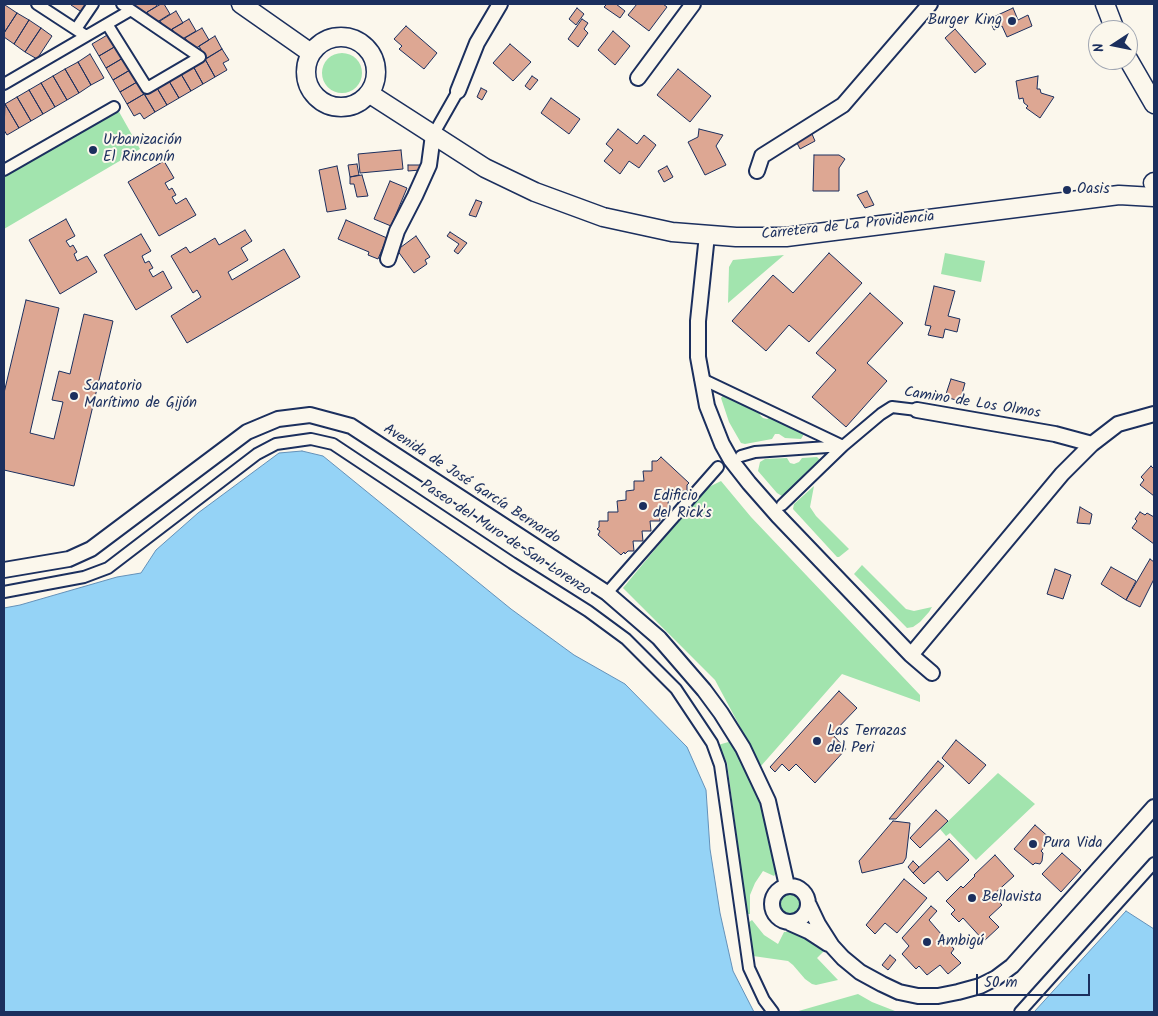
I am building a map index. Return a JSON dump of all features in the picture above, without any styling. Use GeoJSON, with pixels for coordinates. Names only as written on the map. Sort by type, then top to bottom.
{"type":"FeatureCollection","features":[{"type":"Feature","properties":{"kind":"street"},"geometry":{"type":"LineString","coordinates":[[37,4],[86,36]]}},
{"type":"Feature","properties":{"kind":"street"},"geometry":{"type":"LineString","coordinates":[[76,29],[93,4]]}},
{"type":"Feature","properties":{"kind":"street"},"geometry":{"type":"LineString","coordinates":[[107,24],[147,88],[200,57],[122,4]]}},
{"type":"Feature","properties":{"kind":"street"},"geometry":{"type":"LineString","coordinates":[[241,4],[312,53]]}},
{"type":"Feature","properties":{"kind":"street"},"geometry":{"type":"LineString","coordinates":[[388,259],[397,231],[416,196],[429,166],[433,135],[458,91],[477,43],[500,4]]}},
{"type":"Feature","properties":{"kind":"street"},"geometry":{"type":"LineString","coordinates":[[638,78],[693,4]]}},
{"type":"Feature","properties":{"kind":"street"},"geometry":{"type":"LineString","coordinates":[[758,171],[762,156],[843,105],[930,4]]}},
{"type":"Feature","properties":{"kind":"street"},"geometry":{"type":"LineString","coordinates":[[1105,4],[1111,20]]}},
{"type":"Feature","properties":{"kind":"street"},"geometry":{"type":"LineString","coordinates":[[4,84],[131,10]]}},
{"type":"Feature","properties":{"kind":"street"},"geometry":{"type":"LineString","coordinates":[[334,38],[349,38],[362,43],[372,54],[376,68],[376,82],[370,94],[355,104],[341,108],[326,105],[320,101],[311,93],[307,84],[305,69],[312,53],[321,44],[334,38]]}},
{"type":"Feature","properties":{"kind":"street"},"geometry":{"type":"LineString","coordinates":[[1134,70],[1154,104]]}},
{"type":"Feature","properties":{"kind":"street","name":"Carretera de La Providencia"},"geometry":{"type":"LineString","coordinates":[[370,94],[485,168],[536,192],[602,217],[672,232],[786,237],[1154,189]]}},
{"type":"Feature","properties":{"kind":"street"},"geometry":{"type":"LineString","coordinates":[[4,170],[114,107]]}},
{"type":"Feature","properties":{"kind":"street"},"geometry":{"type":"LineString","coordinates":[[707,235],[697,337],[700,378],[707,406],[716,430],[735,465],[778,516],[911,655],[932,673]]}},
{"type":"Feature","properties":{"kind":"street"},"geometry":{"type":"LineString","coordinates":[[700,378],[843,446]]}},
{"type":"Feature","properties":{"kind":"street","name":"Camino de Los Olmos"},"geometry":{"type":"LineString","coordinates":[[782,505],[843,446],[878,416],[892,407],[1055,434],[1092,444]]}},
{"type":"Feature","properties":{"kind":"street"},"geometry":{"type":"LineString","coordinates":[[911,655],[1062,474],[1092,444],[1118,424],[1154,414]]}},
{"type":"Feature","properties":{"kind":"street","name":"Avenida de José García Bernardo"},"geometry":{"type":"LineString","coordinates":[[4,570],[69,559],[91,550],[247,432],[278,419],[310,415],[351,426],[607,593],[659,638],[722,713],[743,748],[768,802],[787,886]]}},
{"type":"Feature","properties":{"kind":"street","name":"Paseo del Muro de San Lorenzo"},"geometry":{"type":"LineString","coordinates":[[4,592],[84,577],[108,568],[257,454],[276,444],[310,439],[334,444],[626,639],[676,689],[712,743],[720,765],[750,968],[764,1000],[773,1012]]}},
{"type":"Feature","properties":{"kind":"street"},"geometry":{"type":"LineString","coordinates":[[741,456],[761,452],[843,446]]}},
{"type":"Feature","properties":{"kind":"street"},"geometry":{"type":"LineString","coordinates":[[607,593],[718,467]]}},
{"type":"Feature","properties":{"kind":"street"},"geometry":{"type":"LineString","coordinates":[[832,946],[808,931],[779,919],[772,909],[777,892],[787,886],[803,891],[818,924],[832,946],[843,958],[860,972],[899,992],[918,996],[938,996],[980,986],[996,978],[1012,966],[1154,807]]}},
{"type":"Feature","properties":{"kind":"street"},"geometry":{"type":"LineString","coordinates":[[1020,1012],[1154,864]]}},
{"type":"Feature","properties":{"kind":"street"},"geometry":{"type":"LineString","coordinates":[[790,923],[801,919],[809,905]]}},
{"type":"Feature","properties":{"kind":"green space"},"geometry":{"type":"Polygon","coordinates":[[[346,53],[353,56],[359,62],[362,73],[361,81],[353,90],[346,93],[338,93],[331,90],[323,81],[322,69],[325,62],[334,54],[346,53]]]}},
{"type":"Feature","properties":{"kind":"green space"},"geometry":{"type":"Polygon","coordinates":[[[118,110],[140,149],[4,229],[4,177],[118,110]]]}},
{"type":"Feature","properties":{"kind":"green space"},"geometry":{"type":"Polygon","coordinates":[[[945,253],[985,261],[981,282],[941,274],[945,253]]]}},
{"type":"Feature","properties":{"kind":"green space"},"geometry":{"type":"Polygon","coordinates":[[[784,255],[728,303],[729,267],[733,260],[784,255]]]}},
{"type":"Feature","properties":{"kind":"green space"},"geometry":{"type":"Polygon","coordinates":[[[725,393],[759,409],[760,415],[763,418],[767,419],[772,416],[802,431],[804,434],[801,439],[785,438],[775,434],[772,439],[745,444],[741,443],[729,422],[721,398],[725,393]]]}},
{"type":"Feature","properties":{"kind":"green space"},"geometry":{"type":"Polygon","coordinates":[[[817,457],[821,461],[819,465],[782,496],[777,493],[758,471],[760,462],[765,459],[787,458],[790,463],[794,464],[802,458],[817,457]]]}},
{"type":"Feature","properties":{"kind":"green space"},"geometry":{"type":"Polygon","coordinates":[[[721,481],[751,517],[920,695],[920,702],[842,674],[761,766],[715,680],[623,588],[705,489],[721,481]]]}},
{"type":"Feature","properties":{"kind":"green space"},"geometry":{"type":"Polygon","coordinates":[[[814,486],[810,507],[816,516],[849,549],[839,557],[793,509],[794,504],[814,486]]]}},
{"type":"Feature","properties":{"kind":"green space"},"geometry":{"type":"Polygon","coordinates":[[[862,565],[906,609],[914,611],[932,607],[929,612],[920,622],[913,627],[907,628],[854,574],[862,565]]]}},
{"type":"Feature","properties":{"kind":"green space"},"geometry":{"type":"Polygon","coordinates":[[[732,741],[746,767],[764,811],[777,871],[774,876],[763,871],[755,883],[750,895],[750,914],[747,914],[727,763],[718,745],[732,741]]]}},
{"type":"Feature","properties":{"kind":"green space"},"geometry":{"type":"Polygon","coordinates":[[[998,773],[1035,804],[976,860],[950,833],[946,836],[940,829],[998,773]]]}},
{"type":"Feature","properties":{"kind":"green space"},"geometry":{"type":"Polygon","coordinates":[[[790,886],[797,887],[803,891],[807,897],[807,911],[803,917],[797,921],[790,922],[783,921],[777,917],[773,911],[772,904],[773,897],[777,891],[783,887],[790,886]]]}},
{"type":"Feature","properties":{"kind":"green space"},"geometry":{"type":"Polygon","coordinates":[[[752,920],[764,935],[778,944],[784,932],[803,932],[826,949],[817,958],[838,980],[816,985],[812,984],[788,961],[753,956],[748,923],[752,920]]]}},
{"type":"Feature","properties":{"kind":"green space"},"geometry":{"type":"Polygon","coordinates":[[[858,994],[895,1011],[795,1012],[858,994]]]}},
{"type":"Feature","properties":{"kind":"water"},"geometry":{"type":"Polygon","coordinates":[[[302,451],[323,456],[511,609],[574,655],[625,684],[687,747],[706,790],[710,849],[720,913],[733,971],[754,1012],[4,1012],[4,608],[117,577],[141,573],[156,550],[198,513],[279,453],[302,451]]]}},
{"type":"Feature","properties":{"kind":"water"},"geometry":{"type":"Polygon","coordinates":[[[1126,911],[1154,929],[1154,1012],[1034,1012],[1126,911]]]}},
{"type":"Feature","properties":{"kind":"building"},"geometry":{"type":"Polygon","coordinates":[[[72,4],[89,4],[83,13],[72,4]]]}},
{"type":"Feature","properties":{"kind":"building"},"geometry":{"type":"Polygon","coordinates":[[[134,4],[156,4],[157,6],[141,16],[134,4]]]}},
{"type":"Feature","properties":{"kind":"building"},"geometry":{"type":"Polygon","coordinates":[[[164,4],[170,14],[154,24],[147,12],[164,4]]]}},
{"type":"Feature","properties":{"kind":"building"},"geometry":{"type":"Polygon","coordinates":[[[607,4],[616,4],[625,11],[620,18],[604,7],[607,4]]]}},
{"type":"Feature","properties":{"kind":"building"},"geometry":{"type":"Polygon","coordinates":[[[637,4],[663,4],[667,7],[649,31],[628,15],[637,4]]]}},
{"type":"Feature","properties":{"kind":"building"},"geometry":{"type":"Polygon","coordinates":[[[5,5],[17,13],[4,33],[4,8],[5,5]]]}},
{"type":"Feature","properties":{"kind":"building"},"geometry":{"type":"Polygon","coordinates":[[[577,8],[584,14],[576,25],[569,19],[577,8]]]}},
{"type":"Feature","properties":{"kind":"building"},"geometry":{"type":"Polygon","coordinates":[[[1013,8],[1018,20],[1028,15],[1032,26],[1007,37],[1002,26],[994,30],[989,19],[1013,8]]]}},
{"type":"Feature","properties":{"kind":"building"},"geometry":{"type":"Polygon","coordinates":[[[176,11],[183,23],[167,32],[160,21],[176,11]]]}},
{"type":"Feature","properties":{"kind":"building"},"geometry":{"type":"Polygon","coordinates":[[[17,13],[29,20],[14,44],[4,37],[4,33],[17,13]]]}},
{"type":"Feature","properties":{"kind":"building"},"geometry":{"type":"Polygon","coordinates":[[[189,19],[196,31],[179,41],[172,29],[189,19]]]}},
{"type":"Feature","properties":{"kind":"building"},"geometry":{"type":"Polygon","coordinates":[[[582,19],[588,23],[584,29],[588,33],[578,47],[568,39],[582,19]]]}},
{"type":"Feature","properties":{"kind":"building"},"geometry":{"type":"Polygon","coordinates":[[[29,20],[41,28],[25,52],[14,44],[29,20]]]}},
{"type":"Feature","properties":{"kind":"building"},"geometry":{"type":"Polygon","coordinates":[[[406,26],[437,53],[424,69],[399,49],[402,46],[394,39],[406,26]]]}},
{"type":"Feature","properties":{"kind":"building"},"geometry":{"type":"Polygon","coordinates":[[[41,28],[52,36],[37,59],[25,52],[41,28]]]}},
{"type":"Feature","properties":{"kind":"building"},"geometry":{"type":"Polygon","coordinates":[[[202,28],[209,40],[193,50],[185,38],[202,28]]]}},
{"type":"Feature","properties":{"kind":"building"},"geometry":{"type":"Polygon","coordinates":[[[955,29],[986,64],[975,73],[945,38],[955,29]]]}},
{"type":"Feature","properties":{"kind":"building"},"geometry":{"type":"Polygon","coordinates":[[[613,31],[630,46],[615,65],[598,50],[613,31]]]}},
{"type":"Feature","properties":{"kind":"building"},"geometry":{"type":"Polygon","coordinates":[[[109,34],[116,46],[99,56],[92,44],[109,34]]]}},
{"type":"Feature","properties":{"kind":"building"},"geometry":{"type":"Polygon","coordinates":[[[215,36],[222,49],[206,59],[199,46],[215,36]]]}},
{"type":"Feature","properties":{"kind":"building"},"geometry":{"type":"Polygon","coordinates":[[[510,44],[531,62],[513,81],[493,63],[510,44]]]}},
{"type":"Feature","properties":{"kind":"building"},"geometry":{"type":"Polygon","coordinates":[[[116,46],[123,58],[106,68],[99,56],[116,46]]]}},
{"type":"Feature","properties":{"kind":"building"},"geometry":{"type":"Polygon","coordinates":[[[222,49],[229,60],[223,63],[227,70],[215,77],[205,59],[222,49]]]}},
{"type":"Feature","properties":{"kind":"building"},"geometry":{"type":"Polygon","coordinates":[[[90,54],[104,78],[91,85],[78,62],[90,54]]]}},
{"type":"Feature","properties":{"kind":"building"},"geometry":{"type":"Polygon","coordinates":[[[123,58],[130,70],[113,80],[106,68],[123,58]]]}},
{"type":"Feature","properties":{"kind":"building"},"geometry":{"type":"Polygon","coordinates":[[[205,59],[215,77],[203,84],[193,66],[205,59]]]}},
{"type":"Feature","properties":{"kind":"building"},"geometry":{"type":"Polygon","coordinates":[[[78,62],[91,85],[79,93],[65,69],[78,62]]]}},
{"type":"Feature","properties":{"kind":"building"},"geometry":{"type":"Polygon","coordinates":[[[193,66],[203,84],[191,91],[181,74],[193,66]]]}},
{"type":"Feature","properties":{"kind":"building"},"geometry":{"type":"Polygon","coordinates":[[[65,69],[79,93],[67,100],[53,76],[65,69]]]}},
{"type":"Feature","properties":{"kind":"building"},"geometry":{"type":"Polygon","coordinates":[[[678,69],[711,96],[690,122],[657,95],[678,69]]]}},
{"type":"Feature","properties":{"kind":"building"},"geometry":{"type":"Polygon","coordinates":[[[130,70],[137,82],[120,92],[113,80],[130,70]]]}},
{"type":"Feature","properties":{"kind":"building"},"geometry":{"type":"Polygon","coordinates":[[[181,74],[191,91],[179,98],[169,81],[181,74]]]}},
{"type":"Feature","properties":{"kind":"building"},"geometry":{"type":"Polygon","coordinates":[[[53,76],[67,100],[55,107],[41,83],[53,76]]]}},
{"type":"Feature","properties":{"kind":"building"},"geometry":{"type":"Polygon","coordinates":[[[532,76],[538,80],[530,90],[525,86],[532,76]]]}},
{"type":"Feature","properties":{"kind":"building"},"geometry":{"type":"Polygon","coordinates":[[[1038,76],[1037,89],[1040,89],[1041,93],[1054,97],[1040,118],[1026,108],[1028,106],[1024,103],[1023,98],[1019,99],[1016,81],[1038,76]]]}},
{"type":"Feature","properties":{"kind":"building"},"geometry":{"type":"Polygon","coordinates":[[[169,81],[179,98],[167,105],[157,88],[169,81]]]}},
{"type":"Feature","properties":{"kind":"building"},"geometry":{"type":"Polygon","coordinates":[[[137,82],[144,94],[127,104],[120,92],[137,82]]]}},
{"type":"Feature","properties":{"kind":"building"},"geometry":{"type":"Polygon","coordinates":[[[41,83],[55,107],[43,114],[29,90],[41,83]]]}},
{"type":"Feature","properties":{"kind":"building"},"geometry":{"type":"Polygon","coordinates":[[[157,88],[167,105],[155,112],[145,95],[157,88]]]}},
{"type":"Feature","properties":{"kind":"building"},"geometry":{"type":"Polygon","coordinates":[[[481,88],[487,91],[482,100],[477,97],[481,88]]]}},
{"type":"Feature","properties":{"kind":"building"},"geometry":{"type":"Polygon","coordinates":[[[29,90],[43,114],[31,121],[17,97],[29,90]]]}},
{"type":"Feature","properties":{"kind":"building"},"geometry":{"type":"Polygon","coordinates":[[[144,94],[155,112],[144,119],[140,113],[134,116],[127,104],[144,94]]]}},
{"type":"Feature","properties":{"kind":"building"},"geometry":{"type":"Polygon","coordinates":[[[17,97],[31,121],[19,128],[5,104],[17,97]]]}},
{"type":"Feature","properties":{"kind":"building"},"geometry":{"type":"Polygon","coordinates":[[[551,98],[580,119],[569,134],[541,113],[551,98]]]}},
{"type":"Feature","properties":{"kind":"building"},"geometry":{"type":"Polygon","coordinates":[[[5,104],[19,128],[7,135],[4,130],[5,104]]]}},
{"type":"Feature","properties":{"kind":"building"},"geometry":{"type":"Polygon","coordinates":[[[618,129],[637,144],[644,135],[656,145],[639,168],[629,161],[620,174],[604,161],[613,150],[606,144],[618,129]]]}},
{"type":"Feature","properties":{"kind":"building"},"geometry":{"type":"Polygon","coordinates":[[[699,129],[723,135],[716,146],[726,165],[705,175],[688,142],[698,137],[699,129]]]}},
{"type":"Feature","properties":{"kind":"building"},"geometry":{"type":"Polygon","coordinates":[[[812,134],[815,141],[800,149],[796,141],[812,134]]]}},
{"type":"Feature","properties":{"kind":"building"},"geometry":{"type":"Polygon","coordinates":[[[401,150],[403,169],[360,173],[358,154],[401,150]]]}},
{"type":"Feature","properties":{"kind":"building"},"geometry":{"type":"Polygon","coordinates":[[[814,155],[839,155],[845,159],[839,168],[839,191],[813,191],[814,155]]]}},
{"type":"Feature","properties":{"kind":"building"},"geometry":{"type":"Polygon","coordinates":[[[164,161],[174,178],[165,183],[169,190],[172,188],[176,195],[172,197],[176,204],[186,198],[196,215],[159,236],[128,182],[164,161]]]}},
{"type":"Feature","properties":{"kind":"building"},"geometry":{"type":"Polygon","coordinates":[[[357,164],[359,175],[350,177],[348,165],[357,164]]]}},
{"type":"Feature","properties":{"kind":"building"},"geometry":{"type":"Polygon","coordinates":[[[408,165],[420,165],[420,170],[408,171],[408,165]]]}},
{"type":"Feature","properties":{"kind":"building"},"geometry":{"type":"Polygon","coordinates":[[[337,166],[346,209],[327,212],[319,170],[337,166]]]}},
{"type":"Feature","properties":{"kind":"building"},"geometry":{"type":"Polygon","coordinates":[[[667,166],[673,177],[664,182],[658,171],[667,166]]]}},
{"type":"Feature","properties":{"kind":"building"},"geometry":{"type":"Polygon","coordinates":[[[362,175],[368,196],[357,197],[354,184],[350,184],[350,177],[362,175]]]}},
{"type":"Feature","properties":{"kind":"building"},"geometry":{"type":"Polygon","coordinates":[[[390,181],[407,188],[391,226],[374,219],[390,181]]]}},
{"type":"Feature","properties":{"kind":"building"},"geometry":{"type":"Polygon","coordinates":[[[867,191],[874,205],[865,208],[857,195],[867,191]]]}},
{"type":"Feature","properties":{"kind":"building"},"geometry":{"type":"Polygon","coordinates":[[[476,200],[482,202],[476,217],[469,215],[476,200]]]}},
{"type":"Feature","properties":{"kind":"building"},"geometry":{"type":"Polygon","coordinates":[[[66,219],[75,236],[66,241],[70,247],[73,245],[77,252],[74,254],[77,261],[87,256],[97,272],[60,294],[29,240],[66,219]]]}},
{"type":"Feature","properties":{"kind":"building"},"geometry":{"type":"Polygon","coordinates":[[[346,220],[387,238],[378,259],[368,255],[369,252],[338,239],[346,220]]]}},
{"type":"Feature","properties":{"kind":"building","name":"Sanatorio Marítimo de Gijón"},"geometry":{"type":"Polygon","coordinates":[[[245,230],[252,241],[241,248],[248,260],[228,272],[232,280],[284,249],[300,277],[187,343],[171,316],[201,297],[197,290],[193,293],[171,256],[186,247],[190,253],[215,238],[219,245],[245,230]]]}},
{"type":"Feature","properties":{"kind":"building"},"geometry":{"type":"Polygon","coordinates":[[[450,232],[467,243],[458,254],[454,251],[459,244],[447,236],[450,232]]]}},
{"type":"Feature","properties":{"kind":"building"},"geometry":{"type":"Polygon","coordinates":[[[141,234],[151,251],[142,256],[145,263],[149,261],[153,268],[149,270],[153,277],[163,271],[172,288],[136,310],[104,255],[141,234]]]}},
{"type":"Feature","properties":{"kind":"building"},"geometry":{"type":"Polygon","coordinates":[[[416,236],[430,257],[425,260],[427,264],[414,273],[397,250],[416,236]]]}},
{"type":"Feature","properties":{"kind":"building"},"geometry":{"type":"Polygon","coordinates":[[[829,253],[862,283],[809,342],[789,325],[766,351],[732,321],[773,275],[793,293],[829,253]]]}},
{"type":"Feature","properties":{"kind":"building"},"geometry":{"type":"Polygon","coordinates":[[[934,286],[955,291],[948,316],[960,319],[957,332],[945,329],[943,338],[928,335],[931,326],[925,325],[934,286]]]}},
{"type":"Feature","properties":{"kind":"building"},"geometry":{"type":"Polygon","coordinates":[[[870,293],[903,323],[867,363],[887,381],[846,427],[812,397],[836,370],[816,353],[870,293]]]}},
{"type":"Feature","properties":{"kind":"building","name":"Sanatorio Marítimo de Gijón"},"geometry":{"type":"Polygon","coordinates":[[[26,300],[59,308],[30,433],[54,439],[63,402],[52,400],[59,371],[70,374],[84,314],[113,321],[74,486],[4,470],[4,393],[26,300]]]}},
{"type":"Feature","properties":{"kind":"building"},"geometry":{"type":"Polygon","coordinates":[[[951,379],[965,383],[960,401],[945,397],[951,379]]]}},
{"type":"Feature","properties":{"kind":"building","name":"Edificio del Rick's"},"geometry":{"type":"Polygon","coordinates":[[[661,457],[689,483],[687,491],[677,491],[678,500],[668,501],[669,511],[659,511],[660,521],[650,521],[651,531],[642,531],[643,541],[633,541],[634,551],[628,551],[625,554],[624,552],[621,555],[598,535],[600,531],[597,529],[599,521],[608,521],[608,512],[618,512],[617,501],[626,500],[626,491],[634,490],[634,481],[644,481],[643,471],[652,471],[652,461],[657,461],[661,457]]]}},
{"type":"Feature","properties":{"kind":"building"},"geometry":{"type":"Polygon","coordinates":[[[1151,466],[1154,469],[1154,496],[1140,485],[1144,480],[1141,477],[1151,466]]]}},
{"type":"Feature","properties":{"kind":"building"},"geometry":{"type":"Polygon","coordinates":[[[1080,507],[1092,514],[1090,524],[1077,523],[1080,507]]]}},
{"type":"Feature","properties":{"kind":"building"},"geometry":{"type":"Polygon","coordinates":[[[1140,512],[1154,517],[1154,544],[1132,528],[1140,512]]]}},
{"type":"Feature","properties":{"kind":"building"},"geometry":{"type":"Polygon","coordinates":[[[1150,559],[1154,562],[1154,579],[1140,607],[1126,600],[1150,559]]]}},
{"type":"Feature","properties":{"kind":"building"},"geometry":{"type":"Polygon","coordinates":[[[1111,567],[1136,581],[1126,600],[1101,584],[1111,567]]]}},
{"type":"Feature","properties":{"kind":"building"},"geometry":{"type":"Polygon","coordinates":[[[1055,569],[1071,575],[1063,599],[1047,594],[1055,569]]]}},
{"type":"Feature","properties":{"kind":"building","name":"Las Terrazas del Peri"},"geometry":{"type":"Polygon","coordinates":[[[839,691],[857,708],[832,734],[846,749],[815,783],[796,764],[789,771],[782,764],[775,772],[770,767],[839,691]]]}},
{"type":"Feature","properties":{"kind":"building"},"geometry":{"type":"Polygon","coordinates":[[[956,740],[986,765],[969,784],[942,758],[956,740]]]}},
{"type":"Feature","properties":{"kind":"building"},"geometry":{"type":"Polygon","coordinates":[[[938,761],[944,766],[896,819],[889,819],[938,761]]]}},
{"type":"Feature","properties":{"kind":"building"},"geometry":{"type":"Polygon","coordinates":[[[936,810],[948,821],[920,848],[910,838],[936,810]]]}},
{"type":"Feature","properties":{"kind":"building"},"geometry":{"type":"Polygon","coordinates":[[[893,821],[910,823],[906,858],[903,863],[862,873],[859,861],[893,821]]]}},
{"type":"Feature","properties":{"kind":"building","name":"Pura Vida"},"geometry":{"type":"Polygon","coordinates":[[[1035,825],[1051,839],[1041,851],[1043,853],[1040,864],[1035,863],[1033,865],[1014,849],[1035,825]]]}},
{"type":"Feature","properties":{"kind":"building"},"geometry":{"type":"Polygon","coordinates":[[[949,839],[969,860],[947,881],[938,871],[924,884],[913,873],[949,839]]]}},
{"type":"Feature","properties":{"kind":"building"},"geometry":{"type":"Polygon","coordinates":[[[1062,853],[1081,870],[1061,892],[1042,874],[1062,853]]]}},
{"type":"Feature","properties":{"kind":"building","name":"Bellavista"},"geometry":{"type":"Polygon","coordinates":[[[995,855],[1014,876],[993,895],[1002,905],[989,917],[999,927],[984,941],[963,918],[959,922],[951,914],[955,910],[946,901],[961,886],[963,888],[995,855]]]}},
{"type":"Feature","properties":{"kind":"building"},"geometry":{"type":"Polygon","coordinates":[[[913,861],[919,867],[913,873],[908,867],[913,861]]]}},
{"type":"Feature","properties":{"kind":"building"},"geometry":{"type":"Polygon","coordinates":[[[904,879],[927,898],[897,933],[885,923],[875,934],[866,925],[904,879]]]}},
{"type":"Feature","properties":{"kind":"building","name":"Ambigú"},"geometry":{"type":"Polygon","coordinates":[[[931,906],[937,911],[929,920],[954,949],[951,953],[961,963],[948,974],[940,965],[927,975],[919,966],[916,969],[902,954],[909,946],[902,938],[931,906]]]}},
{"type":"Feature","properties":{"kind":"building"},"geometry":{"type":"Polygon","coordinates":[[[890,955],[896,960],[888,970],[882,965],[890,955]]]}},
{"type":"Feature","properties":{"kind":"place","name":"Burger King"},"geometry":{"type":"Point","coordinates":[1012,21]}},
{"type":"Feature","properties":{"kind":"place","name":"Urbanización El Rinconín"},"geometry":{"type":"Point","coordinates":[93,150]}},
{"type":"Feature","properties":{"kind":"place","name":"Oasis"},"geometry":{"type":"Point","coordinates":[1067,190]}},
{"type":"Feature","properties":{"kind":"place","name":"Sanatorio Marítimo de Gijón"},"geometry":{"type":"Point","coordinates":[74,396]}},
{"type":"Feature","properties":{"kind":"place","name":"Edificio del Rick's"},"geometry":{"type":"Point","coordinates":[643,506]}},
{"type":"Feature","properties":{"kind":"place","name":"Las Terrazas del Peri"},"geometry":{"type":"Point","coordinates":[817,741]}},
{"type":"Feature","properties":{"kind":"place","name":"Pura Vida"},"geometry":{"type":"Point","coordinates":[1033,844]}},
{"type":"Feature","properties":{"kind":"place","name":"Bellavista"},"geometry":{"type":"Point","coordinates":[972,898]}},
{"type":"Feature","properties":{"kind":"place","name":"Ambigú"},"geometry":{"type":"Point","coordinates":[927,942]}}]}
